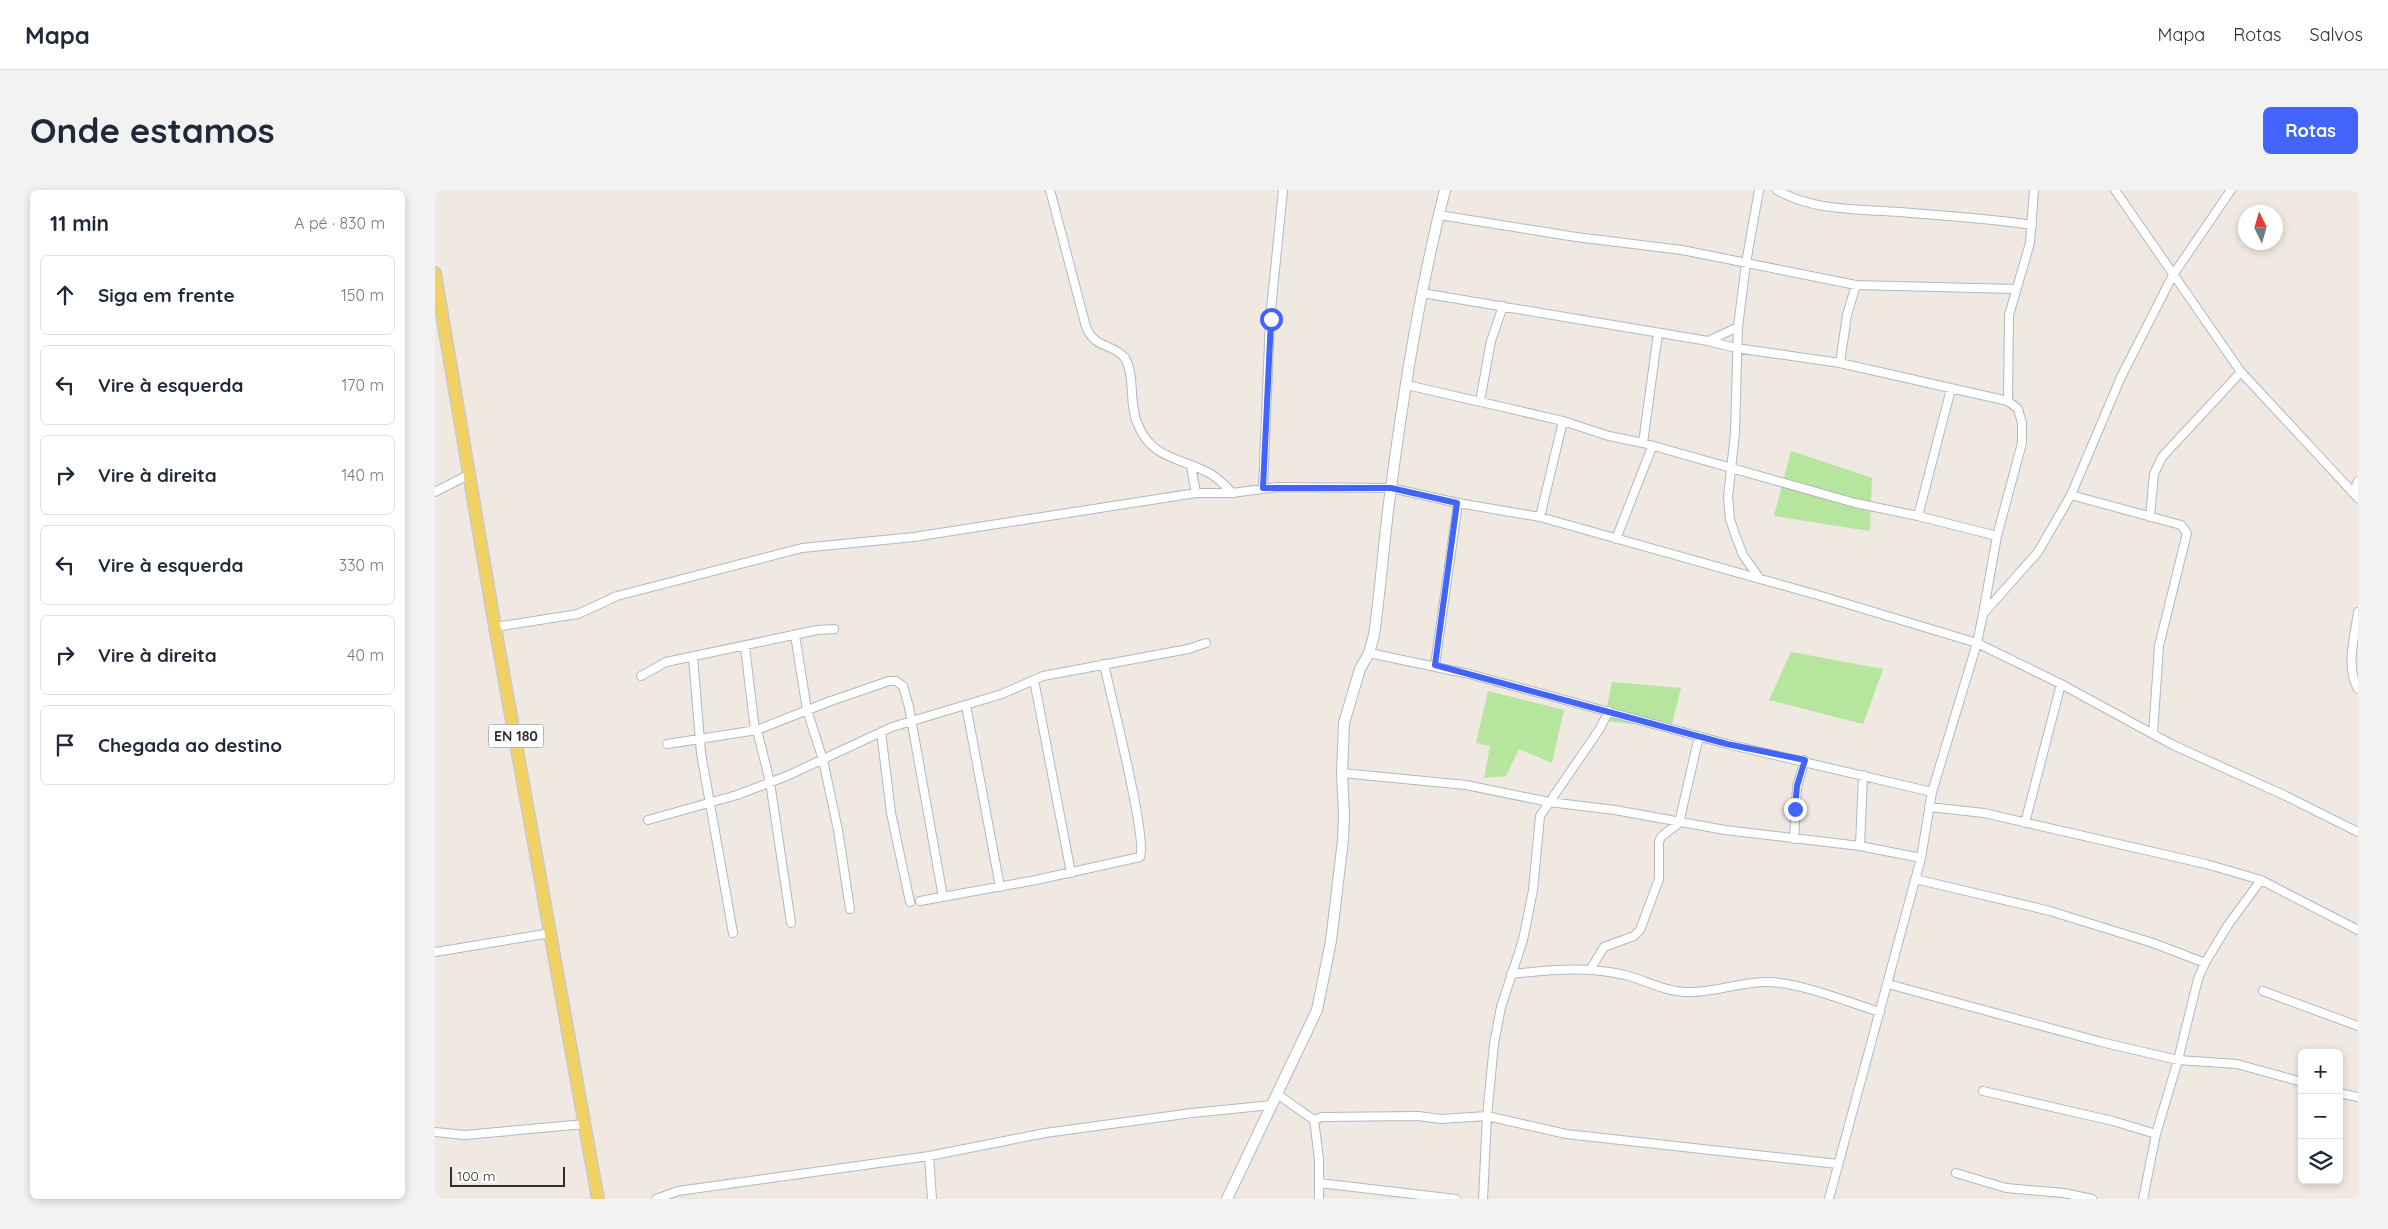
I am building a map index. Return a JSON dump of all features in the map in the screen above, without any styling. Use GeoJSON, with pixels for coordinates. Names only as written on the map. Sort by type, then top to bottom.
{"type":"FeatureCollection","features":[{"type":"Feature","properties":{"kind":"main road","name":"EN 180"},"geometry":{"type":"LineString","coordinates":[[435,273],[495,627],[598,1199]]}},
{"type":"Feature","properties":{"kind":"street"},"geometry":{"type":"LineString","coordinates":[[1050,190],[1076,294],[1090,336],[1095,342],[1111,348],[1125,358],[1130,375],[1137,425],[1145,438],[1158,451],[1216,477],[1232,493]]}},
{"type":"Feature","properties":{"kind":"street"},"geometry":{"type":"LineString","coordinates":[[1263,488],[1271,319],[1283,190]]}},
{"type":"Feature","properties":{"kind":"street"},"geometry":{"type":"LineString","coordinates":[[1227,1199],[1273,1106],[1317,1010],[1331,941],[1339,874],[1344,815],[1342,773],[1344,723],[1360,668],[1369,653],[1374,635],[1391,488],[1421,293],[1445,190]]}},
{"type":"Feature","properties":{"kind":"street"},"geometry":{"type":"LineString","coordinates":[[1759,190],[1756,216],[1746,262],[1738,327],[1732,469],[1728,497],[1730,519],[1743,554],[1760,579]]}},
{"type":"Feature","properties":{"kind":"street"},"geometry":{"type":"LineString","coordinates":[[1777,190],[1797,201],[1844,208],[1963,217],[2032,225]]}},
{"type":"Feature","properties":{"kind":"street"},"geometry":{"type":"LineString","coordinates":[[2008,401],[2008,323],[2015,289],[2025,261],[2032,225],[2034,190]]}},
{"type":"Feature","properties":{"kind":"street"},"geometry":{"type":"LineString","coordinates":[[1983,614],[2031,562],[2071,495],[2121,376],[2173,275],[2231,190]]}},
{"type":"Feature","properties":{"kind":"street"},"geometry":{"type":"LineString","coordinates":[[2118,191],[2173,275],[2241,372],[2355,496]]}},
{"type":"Feature","properties":{"kind":"street"},"geometry":{"type":"LineString","coordinates":[[1439,215],[1576,237],[1682,250],[1856,284],[2015,289]]}},
{"type":"Feature","properties":{"kind":"street"},"geometry":{"type":"LineString","coordinates":[[1840,363],[1847,315],[1856,284]]}},
{"type":"Feature","properties":{"kind":"street"},"geometry":{"type":"LineString","coordinates":[[1421,293],[1708,341],[1736,348],[1840,363],[2008,401],[2018,409],[2022,423],[2022,443],[1997,536],[1977,643],[1932,792],[1921,858],[1889,984],[1829,1199]]}},
{"type":"Feature","properties":{"kind":"street"},"geometry":{"type":"LineString","coordinates":[[1480,401],[1491,341],[1503,306]]}},
{"type":"Feature","properties":{"kind":"street"},"geometry":{"type":"LineString","coordinates":[[1708,341],[1738,327]]}},
{"type":"Feature","properties":{"kind":"street"},"geometry":{"type":"LineString","coordinates":[[1643,443],[1658,333]]}},
{"type":"Feature","properties":{"kind":"street"},"geometry":{"type":"LineString","coordinates":[[2150,517],[2154,474],[2161,457],[2241,372]]}},
{"type":"Feature","properties":{"kind":"street"},"geometry":{"type":"LineString","coordinates":[[1407,385],[1480,401],[1515,412],[1563,421],[1609,436],[1643,443],[1855,504],[1918,516],[1997,536]]}},
{"type":"Feature","properties":{"kind":"street"},"geometry":{"type":"LineString","coordinates":[[1918,516],[1951,389]]}},
{"type":"Feature","properties":{"kind":"street"},"geometry":{"type":"LineString","coordinates":[[1540,517],[1563,421]]}},
{"type":"Feature","properties":{"kind":"street"},"geometry":{"type":"LineString","coordinates":[[1616,539],[1653,447]]}},
{"type":"Feature","properties":{"kind":"street"},"geometry":{"type":"LineString","coordinates":[[1191,466],[1196,493]]}},
{"type":"Feature","properties":{"kind":"street"},"geometry":{"type":"LineString","coordinates":[[435,492],[470,474]]}},
{"type":"Feature","properties":{"kind":"street"},"geometry":{"type":"LineString","coordinates":[[2355,496],[2358,481]]}},
{"type":"Feature","properties":{"kind":"street"},"geometry":{"type":"LineString","coordinates":[[495,627],[578,614],[617,596],[801,548],[914,537],[1196,493],[1232,493],[1263,488],[1391,488],[1457,503],[1540,517],[1977,643],[2061,684],[2153,734],[2358,832]]}},
{"type":"Feature","properties":{"kind":"street"},"geometry":{"type":"LineString","coordinates":[[2071,495],[2181,525],[2185,528],[2187,538],[2159,646],[2153,734]]}},
{"type":"Feature","properties":{"kind":"street"},"geometry":{"type":"LineString","coordinates":[[1435,665],[1457,503]]}},
{"type":"Feature","properties":{"kind":"street"},"geometry":{"type":"LineString","coordinates":[[2358,612],[2352,664],[2353,679],[2358,688]]}},
{"type":"Feature","properties":{"kind":"street"},"geometry":{"type":"LineString","coordinates":[[641,676],[666,662],[745,647],[795,635],[834,629]]}},
{"type":"Feature","properties":{"kind":"street"},"geometry":{"type":"LineString","coordinates":[[795,635],[807,710],[823,760],[841,849],[850,908]]}},
{"type":"Feature","properties":{"kind":"street"},"geometry":{"type":"LineString","coordinates":[[649,820],[709,803],[770,782],[823,760],[881,732],[1002,694],[1043,676],[1188,650],[1207,643]]}},
{"type":"Feature","properties":{"kind":"street"},"geometry":{"type":"LineString","coordinates":[[745,647],[756,730],[770,782],[791,923]]}},
{"type":"Feature","properties":{"kind":"street"},"geometry":{"type":"LineString","coordinates":[[1369,653],[1435,665],[1699,736],[1932,792]]}},
{"type":"Feature","properties":{"kind":"street"},"geometry":{"type":"LineString","coordinates":[[693,657],[699,738],[733,933]]}},
{"type":"Feature","properties":{"kind":"street"},"geometry":{"type":"LineString","coordinates":[[920,901],[1137,859],[1142,853],[1135,802],[1104,664]]}},
{"type":"Feature","properties":{"kind":"street"},"geometry":{"type":"LineString","coordinates":[[1034,680],[1071,873]]}},
{"type":"Feature","properties":{"kind":"street"},"geometry":{"type":"LineString","coordinates":[[667,744],[756,730],[889,681],[896,681],[903,686],[943,897]]}},
{"type":"Feature","properties":{"kind":"street"},"geometry":{"type":"LineString","coordinates":[[2025,823],[2061,684]]}},
{"type":"Feature","properties":{"kind":"street"},"geometry":{"type":"LineString","coordinates":[[966,705],[999,887]]}},
{"type":"Feature","properties":{"kind":"street"},"geometry":{"type":"LineString","coordinates":[[1483,1199],[1487,1116],[1494,1044],[1511,974],[1523,940],[1533,890],[1540,816],[1599,730],[1609,711]]}},
{"type":"Feature","properties":{"kind":"street"},"geometry":{"type":"LineString","coordinates":[[881,732],[891,813],[910,902]]}},
{"type":"Feature","properties":{"kind":"street"},"geometry":{"type":"LineString","coordinates":[[1590,970],[1605,947],[1634,936],[1640,930],[1659,879],[1659,842],[1661,837],[1679,823],[1699,736]]}},
{"type":"Feature","properties":{"kind":"street"},"geometry":{"type":"LineString","coordinates":[[1793,838],[1797,786],[1805,760]]}},
{"type":"Feature","properties":{"kind":"street"},"geometry":{"type":"LineString","coordinates":[[1342,773],[1466,785],[1549,802],[1615,810],[1679,823],[1860,846],[1921,858]]}},
{"type":"Feature","properties":{"kind":"street"},"geometry":{"type":"LineString","coordinates":[[1860,846],[1863,775]]}},
{"type":"Feature","properties":{"kind":"street"},"geometry":{"type":"LineString","coordinates":[[1929,807],[1984,813],[2206,864],[2261,880],[2358,930]]}},
{"type":"Feature","properties":{"kind":"street"},"geometry":{"type":"LineString","coordinates":[[1915,879],[2050,911],[2153,943],[2205,963]]}},
{"type":"Feature","properties":{"kind":"street"},"geometry":{"type":"LineString","coordinates":[[2143,1199],[2156,1134],[2178,1060],[2198,979],[2205,963],[2228,925],[2261,880]]}},
{"type":"Feature","properties":{"kind":"street"},"geometry":{"type":"LineString","coordinates":[[435,952],[551,934]]}},
{"type":"Feature","properties":{"kind":"street"},"geometry":{"type":"LineString","coordinates":[[1511,974],[1566,968],[1590,970],[1624,975],[1671,990],[1688,992],[1740,983],[1771,982],[1793,985],[1881,1012]]}},
{"type":"Feature","properties":{"kind":"street"},"geometry":{"type":"LineString","coordinates":[[1889,984],[2093,1040],[2178,1060],[2237,1064],[2298,1081]]}},
{"type":"Feature","properties":{"kind":"street"},"geometry":{"type":"LineString","coordinates":[[2263,991],[2358,1026]]}},
{"type":"Feature","properties":{"kind":"street"},"geometry":{"type":"LineString","coordinates":[[1983,1090],[2113,1121],[2156,1134]]}},
{"type":"Feature","properties":{"kind":"street"},"geometry":{"type":"LineString","coordinates":[[1277,1094],[1314,1120],[1319,1159],[1319,1199]]}},
{"type":"Feature","properties":{"kind":"street"},"geometry":{"type":"LineString","coordinates":[[2343,1094],[2358,1097]]}},
{"type":"Feature","properties":{"kind":"street"},"geometry":{"type":"LineString","coordinates":[[656,1199],[678,1191],[929,1156],[1045,1134],[1192,1112],[1273,1106]]}},
{"type":"Feature","properties":{"kind":"street"},"geometry":{"type":"LineString","coordinates":[[1314,1120],[1323,1117],[1418,1116],[1441,1119],[1487,1116],[1566,1134],[1838,1164]]}},
{"type":"Feature","properties":{"kind":"street"},"geometry":{"type":"LineString","coordinates":[[435,1132],[465,1135],[585,1124]]}},
{"type":"Feature","properties":{"kind":"street"},"geometry":{"type":"LineString","coordinates":[[929,1156],[932,1199]]}},
{"type":"Feature","properties":{"kind":"street"},"geometry":{"type":"LineString","coordinates":[[1956,1173],[2006,1188],[2064,1193],[2092,1199]]}},
{"type":"Feature","properties":{"kind":"street"},"geometry":{"type":"LineString","coordinates":[[1319,1183],[1456,1199]]}},
{"type":"Feature","properties":{"kind":"green space"},"geometry":{"type":"Polygon","coordinates":[[[1791,451],[1872,478],[1870,531],[1774,516],[1791,451]]]}},
{"type":"Feature","properties":{"kind":"green space"},"geometry":{"type":"Polygon","coordinates":[[[1791,652],[1883,669],[1863,724],[1769,700],[1791,652]]]}},
{"type":"Feature","properties":{"kind":"green space"},"geometry":{"type":"Polygon","coordinates":[[[1612,682],[1681,688],[1671,728],[1604,721],[1612,682]]]}},
{"type":"Feature","properties":{"kind":"green space"},"geometry":{"type":"Polygon","coordinates":[[[1488,691],[1564,710],[1552,763],[1519,749],[1506,776],[1484,778],[1490,746],[1476,743],[1488,691]]]}},
{"type":"Feature","properties":{"kind":"route"},"geometry":{"type":"LineString","coordinates":[[1271,319],[1263,488],[1277,486],[1391,488],[1457,503],[1435,665],[1519,686],[1727,744],[1805,760],[1797,786],[1795,809]]}}]}
